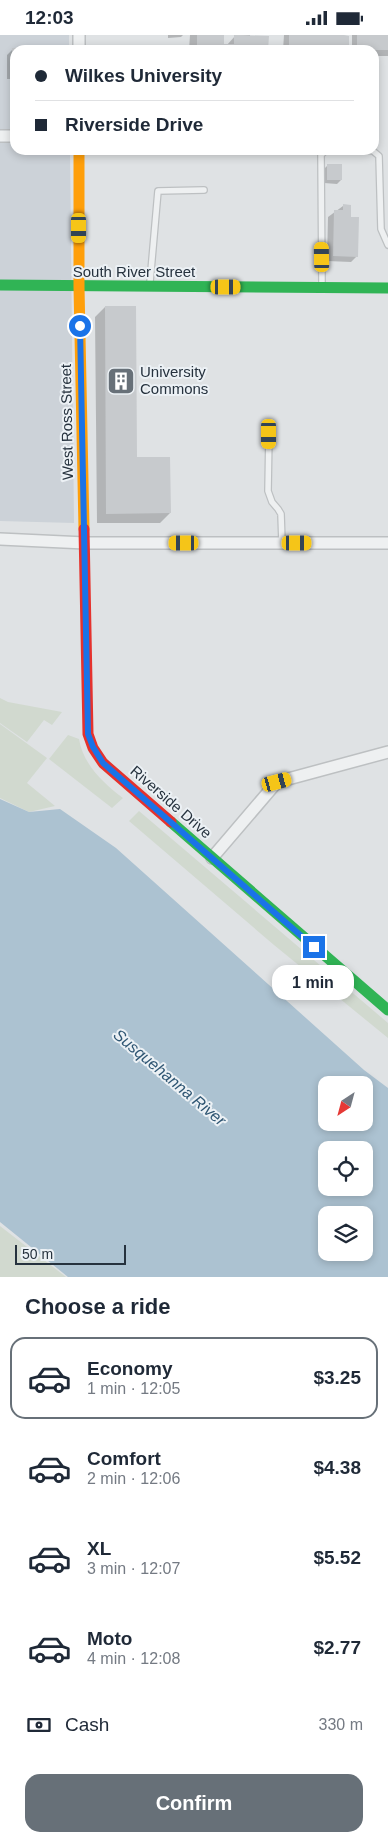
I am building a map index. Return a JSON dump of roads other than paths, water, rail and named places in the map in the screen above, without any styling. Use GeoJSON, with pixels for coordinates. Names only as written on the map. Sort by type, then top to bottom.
{"type":"FeatureCollection","features":[{"type":"Feature","properties":{"kind":"street","name":"West Ross Street"},"geometry":{"type":"LineString","coordinates":[[79,155],[79,287],[85,543]]}},
{"type":"Feature","properties":{"kind":"street","name":"South River Street"},"geometry":{"type":"LineString","coordinates":[[0,285],[388,288]]}},
{"type":"Feature","properties":{"kind":"street"},"geometry":{"type":"LineString","coordinates":[[0,539],[85,543],[388,543]]}},
{"type":"Feature","properties":{"kind":"street","name":"Riverside Drive"},"geometry":{"type":"LineString","coordinates":[[85,543],[88,734],[93,747],[103,763],[388,1010]]}},
{"type":"Feature","properties":{"kind":"street"},"geometry":{"type":"LineString","coordinates":[[212,858],[277,782],[388,752]]}},
{"type":"Feature","properties":{"kind":"lane"},"geometry":{"type":"LineString","coordinates":[[321,155],[322,287]]}},
{"type":"Feature","properties":{"kind":"lane"},"geometry":{"type":"LineString","coordinates":[[378,155],[381,229],[388,245]]}},
{"type":"Feature","properties":{"kind":"lane"},"geometry":{"type":"LineString","coordinates":[[150,287],[158,191],[204,190]]}},
{"type":"Feature","properties":{"kind":"lane"},"geometry":{"type":"LineString","coordinates":[[269,434],[268,491],[272,502],[281,514],[282,543]]}},
{"type":"Feature","properties":{"kind":"water","name":"Susquehanna River"},"geometry":{"type":"Polygon","coordinates":[[[0,799],[29,812],[60,809],[116,848],[372,1076],[318,1076],[318,1131],[373,1131],[373,1077],[388,1088],[388,1277],[68,1277],[0,1222],[0,799]]]}},
{"type":"Feature","properties":{"kind":"place","name":"University Commons"},"geometry":{"type":"Point","coordinates":[121,381]}}]}
